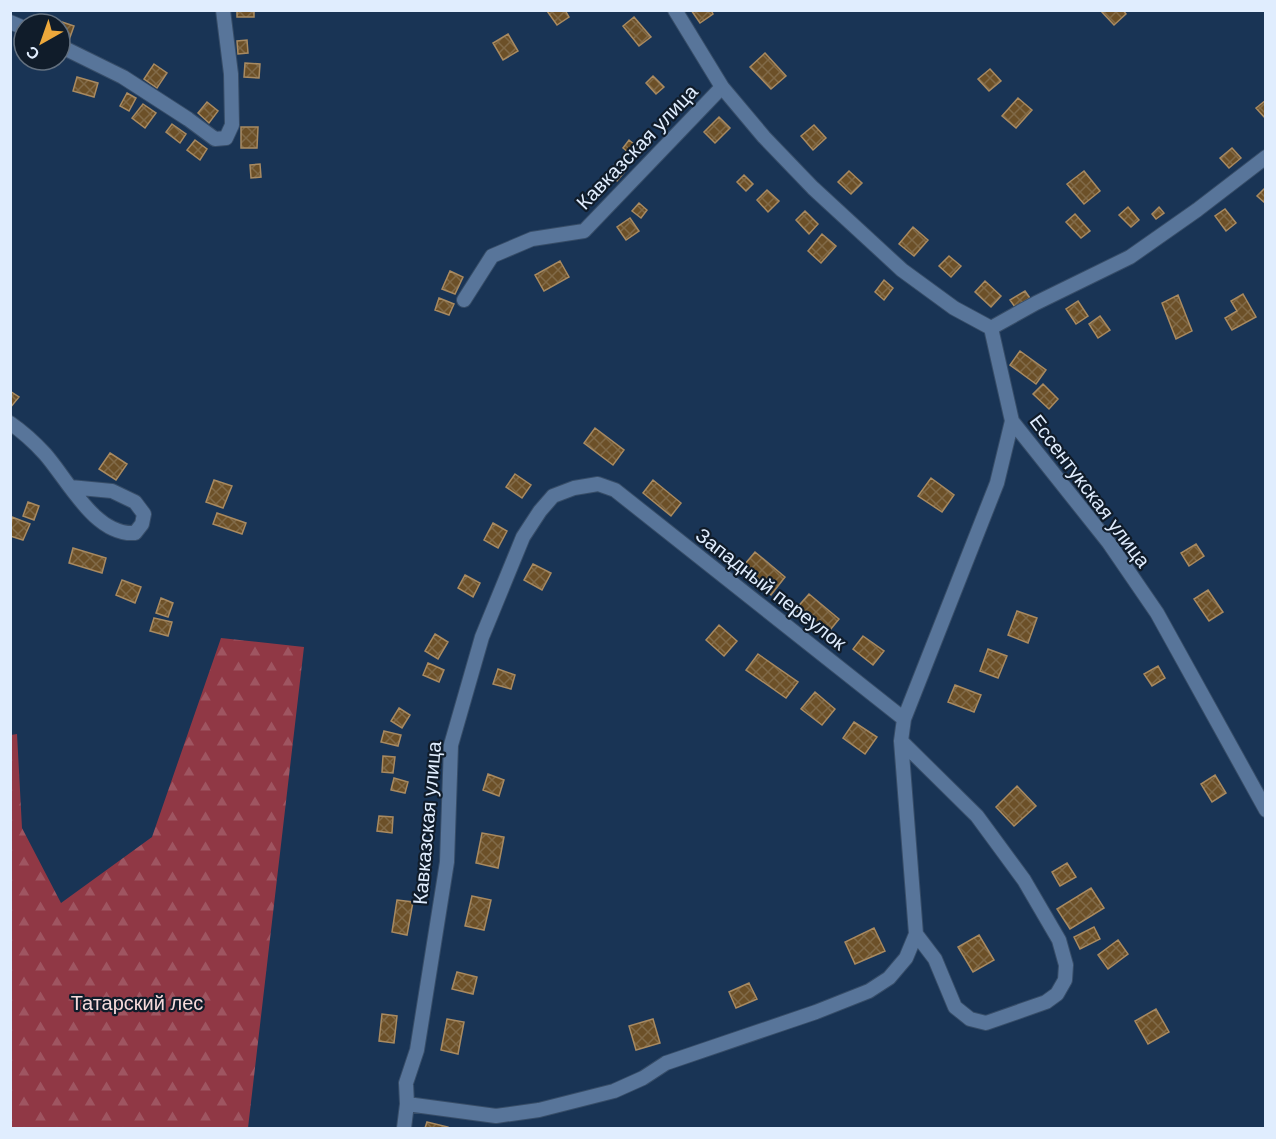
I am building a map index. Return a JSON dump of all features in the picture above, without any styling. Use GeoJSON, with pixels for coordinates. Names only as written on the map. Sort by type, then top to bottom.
{"type":"FeatureCollection","features":[{"type":"Feature","properties":{"kind":"street"},"geometry":{"type":"LineString","coordinates":[[72,52],[123,77],[215,139],[226,138],[231,125],[231,74],[224,10]]}},
{"type":"Feature","properties":{"kind":"street"},"geometry":{"type":"LineString","coordinates":[[675,10],[722,87],[764,137],[813,188],[902,270],[954,308],[991,328],[1130,257],[1197,210],[1266,157]]}},
{"type":"Feature","properties":{"kind":"street","name":"Кавказская улица"},"geometry":{"type":"LineString","coordinates":[[464,300],[492,256],[532,239],[584,231],[722,87]]}},
{"type":"Feature","properties":{"kind":"street","name":"Ессентукская улица"},"geometry":{"type":"LineString","coordinates":[[991,328],[1012,421],[1109,543],[1156,613],[1266,810]]}},
{"type":"Feature","properties":{"kind":"street"},"geometry":{"type":"LineString","coordinates":[[407,1104],[496,1116],[539,1110],[614,1091],[644,1078],[666,1063],[816,1012],[869,991],[889,978],[906,957],[916,934],[901,741],[904,719],[997,483],[1012,421]]}},
{"type":"Feature","properties":{"kind":"street"},"geometry":{"type":"LineString","coordinates":[[10,423],[45,454],[82,505],[102,521],[123,534],[135,533],[142,524],[144,514],[135,502],[112,491],[70,487]]}},
{"type":"Feature","properties":{"kind":"street","name":"Кавказская улица"},"geometry":{"type":"LineString","coordinates":[[404,1128],[407,1104],[406,1083],[417,1050],[447,862],[451,746],[482,637],[523,537],[552,496],[574,488],[598,484],[615,490]]}},
{"type":"Feature","properties":{"kind":"street","name":"Западный переулок"},"geometry":{"type":"LineString","coordinates":[[615,490],[904,719]]}},
{"type":"Feature","properties":{"kind":"street"},"geometry":{"type":"LineString","coordinates":[[901,741],[976,816],[1024,880],[1059,940],[1066,965],[1065,980],[1057,994],[1046,1002],[986,1023],[970,1019],[955,1007],[935,959],[916,934]]}},
{"type":"Feature","properties":{"kind":"green space","name":"Татарский лес"},"geometry":{"type":"Polygon","coordinates":[[[221,638],[304,647],[248,1128],[11,1128],[11,735],[17,734],[22,828],[61,903],[152,837],[221,638]]]}},
{"type":"Feature","properties":{"kind":"building"},"geometry":{"type":"Polygon","coordinates":[[[237,10],[254,10],[254,17],[237,17],[237,10]]]}},
{"type":"Feature","properties":{"kind":"building"},"geometry":{"type":"Polygon","coordinates":[[[565,10],[569,17],[557,25],[547,11],[565,10]]]}},
{"type":"Feature","properties":{"kind":"building"},"geometry":{"type":"Polygon","coordinates":[[[691,10],[711,10],[713,14],[700,23],[691,10]]]}},
{"type":"Feature","properties":{"kind":"building"},"geometry":{"type":"Polygon","coordinates":[[[1100,10],[1123,10],[1126,14],[1114,25],[1100,10]]]}},
{"type":"Feature","properties":{"kind":"building"},"geometry":{"type":"Polygon","coordinates":[[[634,17],[651,37],[639,46],[623,26],[634,17]]]}},
{"type":"Feature","properties":{"kind":"building"},"geometry":{"type":"Polygon","coordinates":[[[508,34],[518,51],[503,60],[493,43],[508,34]]]}},
{"type":"Feature","properties":{"kind":"building"},"geometry":{"type":"Polygon","coordinates":[[[247,40],[248,53],[238,54],[237,41],[247,40]]]}},
{"type":"Feature","properties":{"kind":"building"},"geometry":{"type":"Polygon","coordinates":[[[765,53],[786,76],[771,89],[750,67],[765,53]]]}},
{"type":"Feature","properties":{"kind":"building"},"geometry":{"type":"Polygon","coordinates":[[[245,63],[260,64],[259,78],[244,77],[245,63]]]}},
{"type":"Feature","properties":{"kind":"building"},"geometry":{"type":"Polygon","coordinates":[[[154,64],[167,73],[157,88],[144,79],[154,64]]]}},
{"type":"Feature","properties":{"kind":"building"},"geometry":{"type":"Polygon","coordinates":[[[990,69],[1001,81],[989,91],[978,79],[990,69]]]}},
{"type":"Feature","properties":{"kind":"building"},"geometry":{"type":"Polygon","coordinates":[[[653,76],[664,87],[656,94],[646,83],[653,76]]]}},
{"type":"Feature","properties":{"kind":"building"},"geometry":{"type":"Polygon","coordinates":[[[77,77],[98,83],[94,97],[73,91],[77,77]]]}},
{"type":"Feature","properties":{"kind":"building"},"geometry":{"type":"Polygon","coordinates":[[[127,93],[136,98],[129,111],[120,106],[127,93]]]}},
{"type":"Feature","properties":{"kind":"building"},"geometry":{"type":"Polygon","coordinates":[[[1018,98],[1032,110],[1016,128],[1002,116],[1018,98]]]}},
{"type":"Feature","properties":{"kind":"building"},"geometry":{"type":"Polygon","coordinates":[[[1266,100],[1266,119],[1256,108],[1266,100]]]}},
{"type":"Feature","properties":{"kind":"building"},"geometry":{"type":"Polygon","coordinates":[[[207,102],[218,111],[209,123],[198,113],[207,102]]]}},
{"type":"Feature","properties":{"kind":"building"},"geometry":{"type":"Polygon","coordinates":[[[143,104],[156,113],[145,128],[132,118],[143,104]]]}},
{"type":"Feature","properties":{"kind":"building"},"geometry":{"type":"Polygon","coordinates":[[[719,117],[730,128],[715,143],[704,132],[719,117]]]}},
{"type":"Feature","properties":{"kind":"building"},"geometry":{"type":"Polygon","coordinates":[[[172,124],[186,134],[180,143],[166,132],[172,124]]]}},
{"type":"Feature","properties":{"kind":"building"},"geometry":{"type":"Polygon","coordinates":[[[814,125],[826,138],[813,150],[801,136],[814,125]]]}},
{"type":"Feature","properties":{"kind":"building"},"geometry":{"type":"Polygon","coordinates":[[[241,127],[258,127],[257,148],[241,148],[241,127]]]}},
{"type":"Feature","properties":{"kind":"building"},"geometry":{"type":"Polygon","coordinates":[[[195,140],[207,149],[200,160],[187,150],[195,140]]]}},
{"type":"Feature","properties":{"kind":"building"},"geometry":{"type":"Polygon","coordinates":[[[629,140],[641,150],[635,158],[623,148],[629,140]]]}},
{"type":"Feature","properties":{"kind":"building"},"geometry":{"type":"Polygon","coordinates":[[[1232,148],[1241,158],[1229,168],[1220,158],[1232,148]]]}},
{"type":"Feature","properties":{"kind":"building"},"geometry":{"type":"Polygon","coordinates":[[[617,162],[626,170],[617,181],[608,173],[617,162]]]}},
{"type":"Feature","properties":{"kind":"building"},"geometry":{"type":"Polygon","coordinates":[[[260,164],[261,177],[251,178],[250,165],[260,164]]]}},
{"type":"Feature","properties":{"kind":"building"},"geometry":{"type":"Polygon","coordinates":[[[849,171],[862,183],[851,194],[838,182],[849,171]]]}},
{"type":"Feature","properties":{"kind":"building"},"geometry":{"type":"Polygon","coordinates":[[[1084,171],[1100,191],[1084,204],[1067,184],[1084,171]]]}},
{"type":"Feature","properties":{"kind":"building"},"geometry":{"type":"Polygon","coordinates":[[[744,175],[753,184],[746,191],[737,182],[744,175]]]}},
{"type":"Feature","properties":{"kind":"building"},"geometry":{"type":"Polygon","coordinates":[[[1266,187],[1266,203],[1265,203],[1257,196],[1266,187]]]}},
{"type":"Feature","properties":{"kind":"building"},"geometry":{"type":"Polygon","coordinates":[[[767,190],[779,201],[768,212],[757,200],[767,190]]]}},
{"type":"Feature","properties":{"kind":"building"},"geometry":{"type":"Polygon","coordinates":[[[639,203],[647,210],[641,218],[632,211],[639,203]]]}},
{"type":"Feature","properties":{"kind":"building"},"geometry":{"type":"Polygon","coordinates":[[[1128,207],[1139,220],[1131,227],[1119,215],[1128,207]]]}},
{"type":"Feature","properties":{"kind":"building"},"geometry":{"type":"Polygon","coordinates":[[[1159,207],[1164,213],[1156,219],[1152,214],[1159,207]]]}},
{"type":"Feature","properties":{"kind":"building"},"geometry":{"type":"Polygon","coordinates":[[[1225,209],[1236,223],[1226,231],[1215,216],[1225,209]]]}},
{"type":"Feature","properties":{"kind":"building"},"geometry":{"type":"Polygon","coordinates":[[[805,211],[818,224],[809,234],[796,220],[805,211]]]}},
{"type":"Feature","properties":{"kind":"building"},"geometry":{"type":"Polygon","coordinates":[[[1075,214],[1090,231],[1081,238],[1066,222],[1075,214]]]}},
{"type":"Feature","properties":{"kind":"building"},"geometry":{"type":"Polygon","coordinates":[[[630,218],[639,231],[626,240],[617,227],[630,218]]]}},
{"type":"Feature","properties":{"kind":"building"},"geometry":{"type":"Polygon","coordinates":[[[913,227],[928,240],[914,256],[899,244],[913,227]]]}},
{"type":"Feature","properties":{"kind":"building"},"geometry":{"type":"Polygon","coordinates":[[[822,234],[836,246],[821,263],[808,251],[822,234]]]}},
{"type":"Feature","properties":{"kind":"building"},"geometry":{"type":"Polygon","coordinates":[[[949,256],[961,266],[951,277],[939,266],[949,256]]]}},
{"type":"Feature","properties":{"kind":"building"},"geometry":{"type":"Polygon","coordinates":[[[560,261],[569,277],[544,291],[535,275],[560,261]]]}},
{"type":"Feature","properties":{"kind":"building"},"geometry":{"type":"Polygon","coordinates":[[[450,271],[463,277],[455,294],[442,289],[450,271]]]}},
{"type":"Feature","properties":{"kind":"building"},"geometry":{"type":"Polygon","coordinates":[[[884,280],[893,288],[884,300],[875,292],[884,280]]]}},
{"type":"Feature","properties":{"kind":"building"},"geometry":{"type":"Polygon","coordinates":[[[985,281],[1001,296],[991,307],[975,292],[985,281]]]}},
{"type":"Feature","properties":{"kind":"building"},"geometry":{"type":"Polygon","coordinates":[[[1025,291],[1030,298],[1015,307],[1010,300],[1025,291]]]}},
{"type":"Feature","properties":{"kind":"building"},"geometry":{"type":"Polygon","coordinates":[[[1243,294],[1256,317],[1232,330],[1225,318],[1237,311],[1231,301],[1243,294]]]}},
{"type":"Feature","properties":{"kind":"building"},"geometry":{"type":"Polygon","coordinates":[[[1178,295],[1192,331],[1176,339],[1162,303],[1178,295]]]}},
{"type":"Feature","properties":{"kind":"building"},"geometry":{"type":"Polygon","coordinates":[[[439,298],[454,304],[449,315],[435,310],[439,298]]]}},
{"type":"Feature","properties":{"kind":"building"},"geometry":{"type":"Polygon","coordinates":[[[1078,301],[1088,316],[1076,324],[1066,309],[1078,301]]]}},
{"type":"Feature","properties":{"kind":"building"},"geometry":{"type":"Polygon","coordinates":[[[1100,316],[1110,330],[1098,338],[1089,324],[1100,316]]]}},
{"type":"Feature","properties":{"kind":"building"},"geometry":{"type":"Polygon","coordinates":[[[1020,351],[1046,370],[1036,384],[1010,365],[1020,351]]]}},
{"type":"Feature","properties":{"kind":"building"},"geometry":{"type":"Polygon","coordinates":[[[1043,384],[1058,399],[1049,409],[1033,394],[1043,384]]]}},
{"type":"Feature","properties":{"kind":"building"},"geometry":{"type":"Polygon","coordinates":[[[10,391],[19,397],[10,408],[10,391]]]}},
{"type":"Feature","properties":{"kind":"building"},"geometry":{"type":"Polygon","coordinates":[[[595,428],[624,450],[613,465],[584,443],[595,428]]]}},
{"type":"Feature","properties":{"kind":"building"},"geometry":{"type":"Polygon","coordinates":[[[110,453],[127,464],[116,480],[99,469],[110,453]]]}},
{"type":"Feature","properties":{"kind":"building"},"geometry":{"type":"Polygon","coordinates":[[[515,474],[531,485],[522,498],[506,487],[515,474]]]}},
{"type":"Feature","properties":{"kind":"building"},"geometry":{"type":"Polygon","coordinates":[[[931,478],[954,495],[942,512],[918,496],[931,478]]]}},
{"type":"Feature","properties":{"kind":"building"},"geometry":{"type":"Polygon","coordinates":[[[214,480],[232,486],[223,508],[206,502],[214,480]]]}},
{"type":"Feature","properties":{"kind":"building"},"geometry":{"type":"Polygon","coordinates":[[[653,480],[681,503],[671,516],[643,493],[653,480]]]}},
{"type":"Feature","properties":{"kind":"building"},"geometry":{"type":"Polygon","coordinates":[[[28,502],[39,506],[34,520],[23,516],[28,502]]]}},
{"type":"Feature","properties":{"kind":"building"},"geometry":{"type":"Polygon","coordinates":[[[217,513],[246,523],[242,534],[213,524],[217,513]]]}},
{"type":"Feature","properties":{"kind":"building"},"geometry":{"type":"Polygon","coordinates":[[[12,517],[30,524],[23,540],[10,536],[12,517]]]}},
{"type":"Feature","properties":{"kind":"building"},"geometry":{"type":"Polygon","coordinates":[[[493,523],[507,531],[498,548],[484,540],[493,523]]]}},
{"type":"Feature","properties":{"kind":"building"},"geometry":{"type":"Polygon","coordinates":[[[1196,544],[1204,556],[1189,566],[1181,553],[1196,544]]]}},
{"type":"Feature","properties":{"kind":"building"},"geometry":{"type":"Polygon","coordinates":[[[73,548],[106,558],[102,573],[69,563],[73,548]]]}},
{"type":"Feature","properties":{"kind":"building"},"geometry":{"type":"Polygon","coordinates":[[[755,552],[785,577],[771,595],[740,570],[755,552]]]}},
{"type":"Feature","properties":{"kind":"building"},"geometry":{"type":"Polygon","coordinates":[[[533,564],[551,573],[542,590],[524,580],[533,564]]]}},
{"type":"Feature","properties":{"kind":"building"},"geometry":{"type":"Polygon","coordinates":[[[465,575],[480,583],[473,597],[458,588],[465,575]]]}},
{"type":"Feature","properties":{"kind":"building"},"geometry":{"type":"Polygon","coordinates":[[[122,580],[141,587],[135,603],[116,595],[122,580]]]}},
{"type":"Feature","properties":{"kind":"building"},"geometry":{"type":"Polygon","coordinates":[[[1208,590],[1223,612],[1209,621],[1194,599],[1208,590]]]}},
{"type":"Feature","properties":{"kind":"building"},"geometry":{"type":"Polygon","coordinates":[[[809,594],[839,619],[826,635],[795,610],[809,594]]]}},
{"type":"Feature","properties":{"kind":"building"},"geometry":{"type":"Polygon","coordinates":[[[161,598],[173,603],[168,617],[156,613],[161,598]]]}},
{"type":"Feature","properties":{"kind":"building"},"geometry":{"type":"Polygon","coordinates":[[[1017,611],[1037,618],[1028,643],[1008,635],[1017,611]]]}},
{"type":"Feature","properties":{"kind":"building"},"geometry":{"type":"Polygon","coordinates":[[[154,618],[172,622],[168,636],[150,631],[154,618]]]}},
{"type":"Feature","properties":{"kind":"building"},"geometry":{"type":"Polygon","coordinates":[[[719,625],[737,641],[724,656],[706,640],[719,625]]]}},
{"type":"Feature","properties":{"kind":"building"},"geometry":{"type":"Polygon","coordinates":[[[435,634],[448,642],[438,659],[425,651],[435,634]]]}},
{"type":"Feature","properties":{"kind":"building"},"geometry":{"type":"Polygon","coordinates":[[[863,636],[884,651],[873,665],[853,649],[863,636]]]}},
{"type":"Feature","properties":{"kind":"building"},"geometry":{"type":"Polygon","coordinates":[[[988,649],[1007,656],[998,678],[980,671],[988,649]]]}},
{"type":"Feature","properties":{"kind":"building"},"geometry":{"type":"Polygon","coordinates":[[[758,654],[798,682],[786,698],[746,670],[758,654]]]}},
{"type":"Feature","properties":{"kind":"building"},"geometry":{"type":"Polygon","coordinates":[[[428,663],[444,670],[439,682],[423,675],[428,663]]]}},
{"type":"Feature","properties":{"kind":"building"},"geometry":{"type":"Polygon","coordinates":[[[1158,666],[1165,678],[1152,686],[1144,674],[1158,666]]]}},
{"type":"Feature","properties":{"kind":"building"},"geometry":{"type":"Polygon","coordinates":[[[498,669],[515,675],[511,689],[493,684],[498,669]]]}},
{"type":"Feature","properties":{"kind":"building"},"geometry":{"type":"Polygon","coordinates":[[[955,685],[981,695],[974,712],[948,702],[955,685]]]}},
{"type":"Feature","properties":{"kind":"building"},"geometry":{"type":"Polygon","coordinates":[[[815,692],[835,709],[822,725],[801,709],[815,692]]]}},
{"type":"Feature","properties":{"kind":"building"},"geometry":{"type":"Polygon","coordinates":[[[399,708],[410,715],[402,728],[391,721],[399,708]]]}},
{"type":"Feature","properties":{"kind":"building"},"geometry":{"type":"Polygon","coordinates":[[[854,722],[877,737],[865,754],[843,738],[854,722]]]}},
{"type":"Feature","properties":{"kind":"building"},"geometry":{"type":"Polygon","coordinates":[[[384,731],[401,735],[398,746],[381,742],[384,731]]]}},
{"type":"Feature","properties":{"kind":"building"},"geometry":{"type":"Polygon","coordinates":[[[383,756],[395,757],[393,773],[382,772],[383,756]]]}},
{"type":"Feature","properties":{"kind":"building"},"geometry":{"type":"Polygon","coordinates":[[[488,774],[504,780],[499,796],[483,790],[488,774]]]}},
{"type":"Feature","properties":{"kind":"building"},"geometry":{"type":"Polygon","coordinates":[[[1215,775],[1226,793],[1212,802],[1201,784],[1215,775]]]}},
{"type":"Feature","properties":{"kind":"building"},"geometry":{"type":"Polygon","coordinates":[[[394,778],[408,782],[405,793],[391,790],[394,778]]]}},
{"type":"Feature","properties":{"kind":"building"},"geometry":{"type":"Polygon","coordinates":[[[1017,786],[1036,806],[1014,826],[996,807],[1017,786]]]}},
{"type":"Feature","properties":{"kind":"building"},"geometry":{"type":"Polygon","coordinates":[[[379,816],[393,817],[392,833],[377,831],[379,816]]]}},
{"type":"Feature","properties":{"kind":"building"},"geometry":{"type":"Polygon","coordinates":[[[482,833],[504,837],[498,868],[476,863],[482,833]]]}},
{"type":"Feature","properties":{"kind":"building"},"geometry":{"type":"Polygon","coordinates":[[[1067,863],[1076,877],[1060,886],[1052,872],[1067,863]]]}},
{"type":"Feature","properties":{"kind":"building"},"geometry":{"type":"Polygon","coordinates":[[[1091,888],[1104,908],[1070,929],[1057,909],[1091,888]]]}},
{"type":"Feature","properties":{"kind":"building"},"geometry":{"type":"Polygon","coordinates":[[[472,896],[491,900],[484,930],[465,926],[472,896]]]}},
{"type":"Feature","properties":{"kind":"building"},"geometry":{"type":"Polygon","coordinates":[[[397,900],[413,902],[407,935],[392,932],[397,900]]]}},
{"type":"Feature","properties":{"kind":"building"},"geometry":{"type":"Polygon","coordinates":[[[1094,927],[1100,939],[1080,949],[1074,937],[1094,927]]]}},
{"type":"Feature","properties":{"kind":"building"},"geometry":{"type":"Polygon","coordinates":[[[874,928],[885,951],[855,964],[845,942],[874,928]]]}},
{"type":"Feature","properties":{"kind":"building"},"geometry":{"type":"Polygon","coordinates":[[[979,935],[994,960],[973,972],[958,947],[979,935]]]}},
{"type":"Feature","properties":{"kind":"building"},"geometry":{"type":"Polygon","coordinates":[[[1118,940],[1128,954],[1108,969],[1098,955],[1118,940]]]}},
{"type":"Feature","properties":{"kind":"building"},"geometry":{"type":"Polygon","coordinates":[[[457,972],[477,977],[473,994],[452,989],[457,972]]]}},
{"type":"Feature","properties":{"kind":"building"},"geometry":{"type":"Polygon","coordinates":[[[749,983],[757,999],[736,1008],[729,992],[749,983]]]}},
{"type":"Feature","properties":{"kind":"building"},"geometry":{"type":"Polygon","coordinates":[[[1156,1009],[1169,1032],[1148,1044],[1135,1021],[1156,1009]]]}},
{"type":"Feature","properties":{"kind":"building"},"geometry":{"type":"Polygon","coordinates":[[[382,1014],[397,1016],[394,1043],[379,1041],[382,1014]]]}},
{"type":"Feature","properties":{"kind":"building"},"geometry":{"type":"Polygon","coordinates":[[[447,1019],[464,1022],[458,1054],[441,1050],[447,1019]]]}},
{"type":"Feature","properties":{"kind":"building"},"geometry":{"type":"Polygon","coordinates":[[[653,1019],[660,1043],[636,1050],[629,1026],[653,1019]]]}},
{"type":"Feature","properties":{"kind":"building"},"geometry":{"type":"Polygon","coordinates":[[[427,1122],[448,1127],[448,1128],[425,1128],[427,1122]]]}}]}
